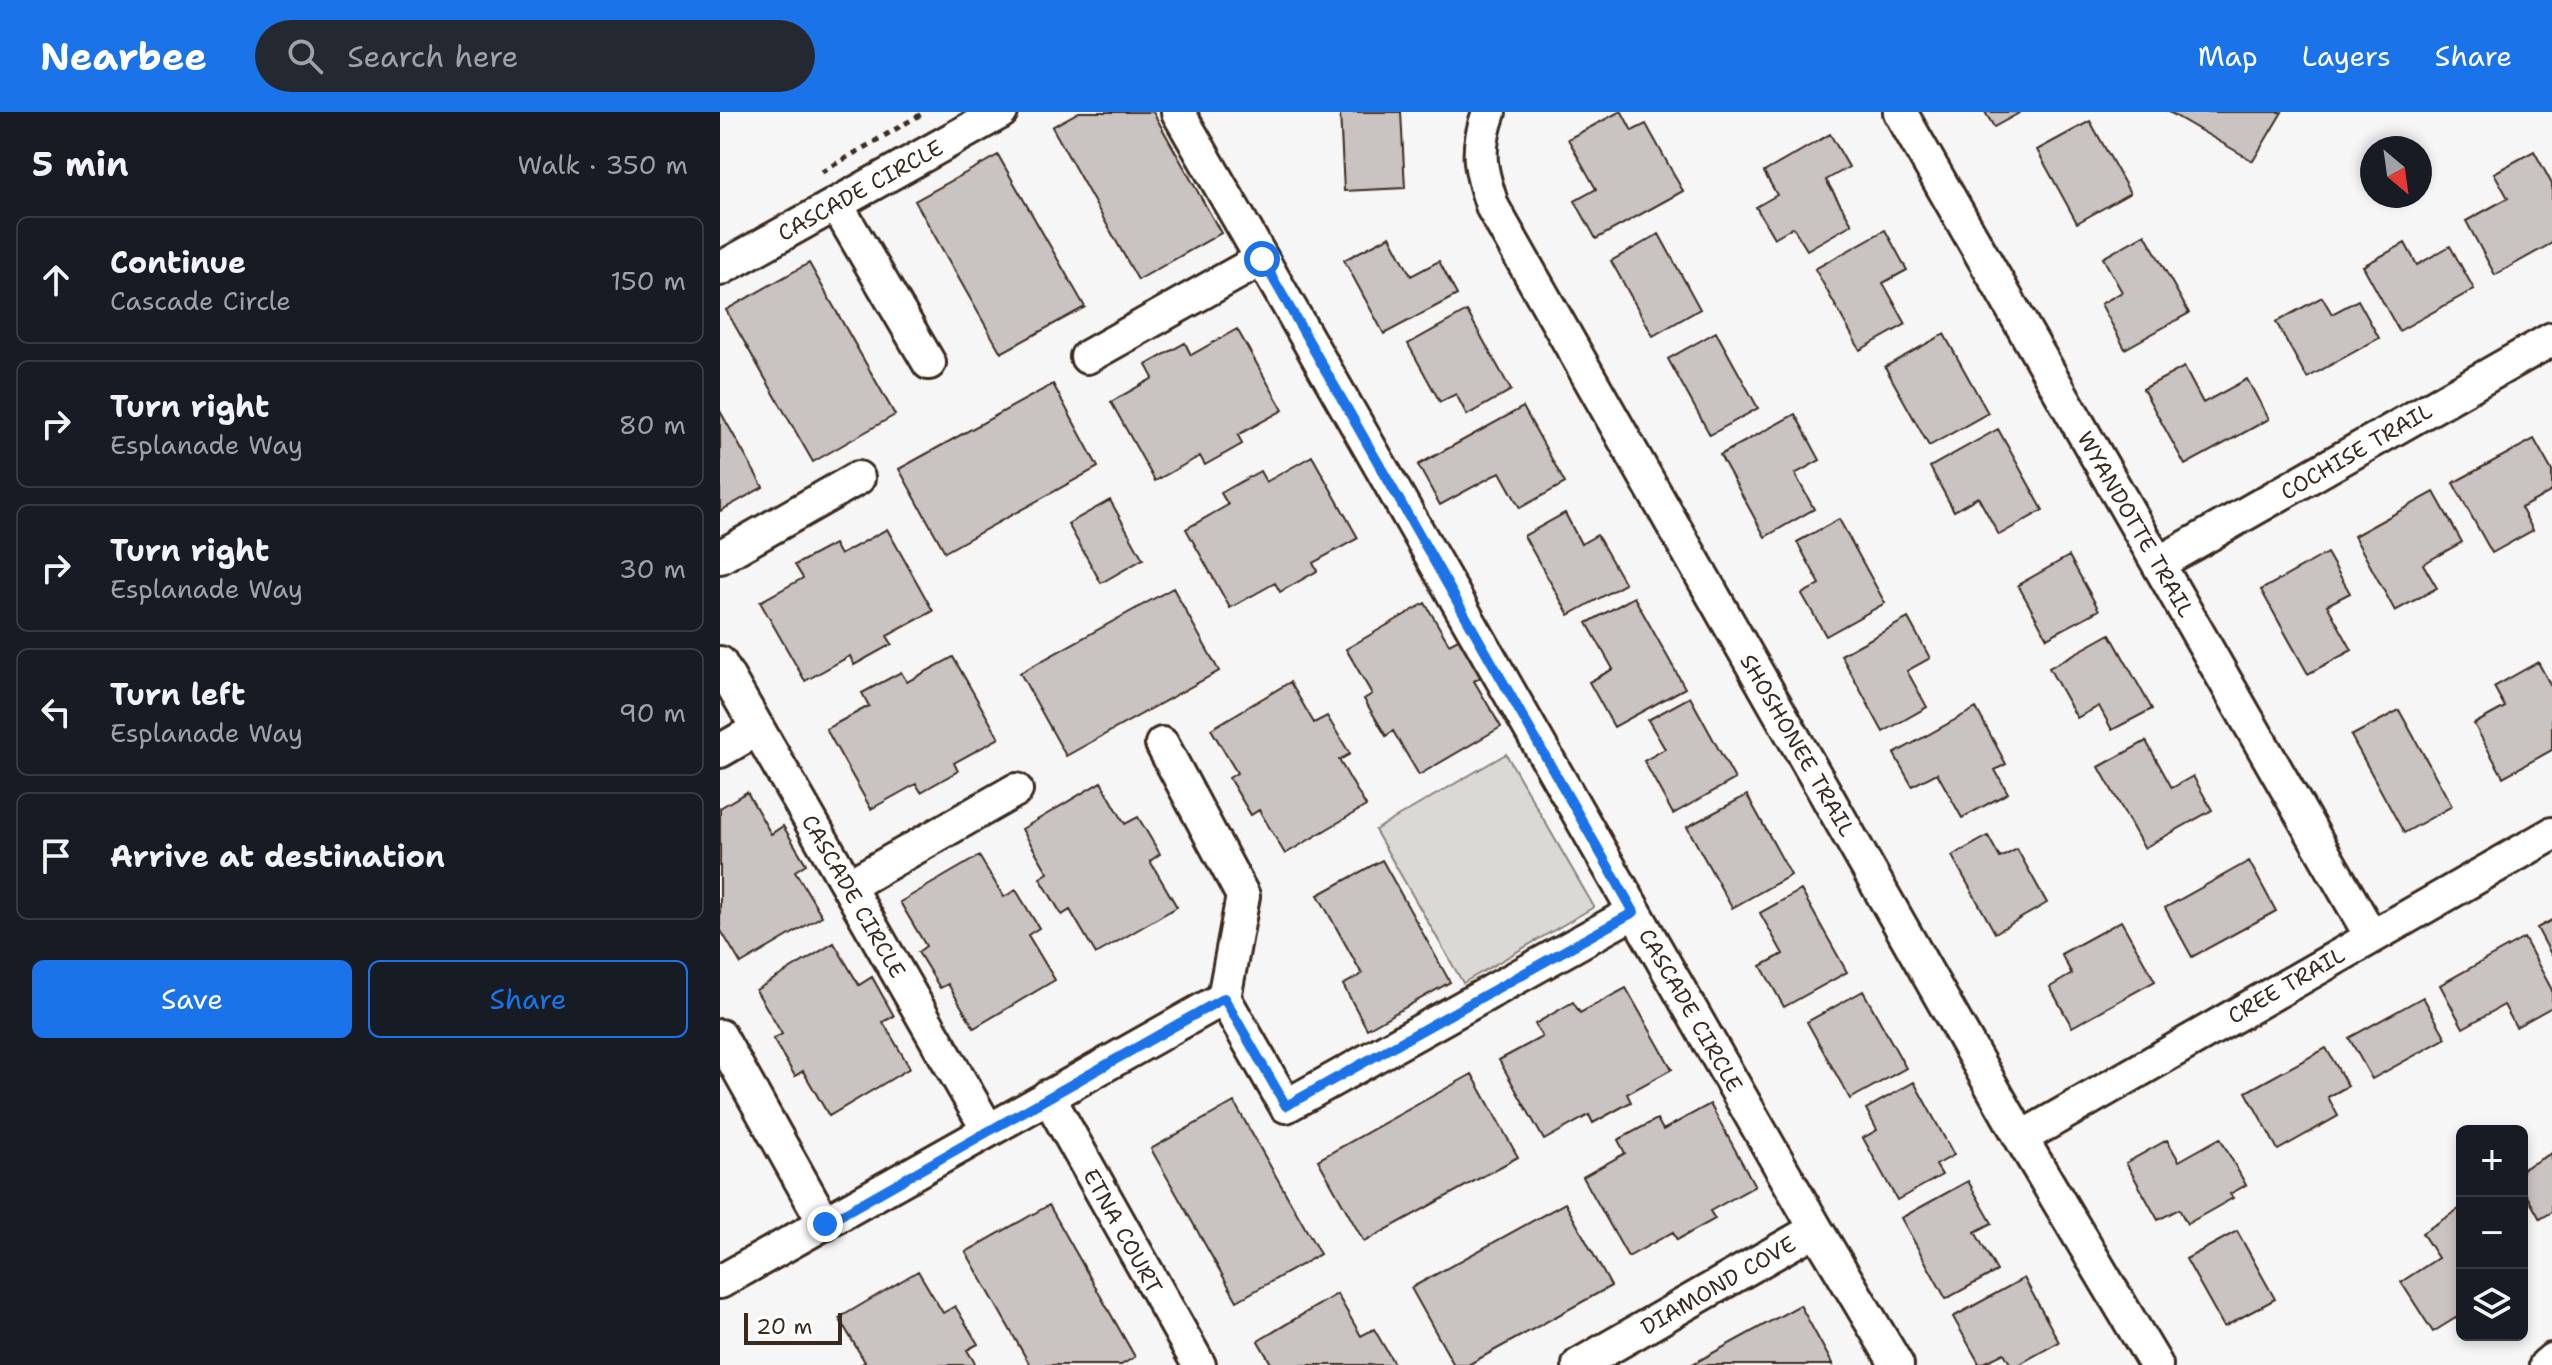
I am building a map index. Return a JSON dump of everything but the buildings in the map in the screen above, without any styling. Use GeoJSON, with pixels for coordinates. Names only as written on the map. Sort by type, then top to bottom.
{"type":"FeatureCollection","features":[{"type":"Feature","properties":{"kind":"street","name":"CASCADE CIRCLE"},"geometry":{"type":"LineString","coordinates":[[720,269],[1001,112]]}},
{"type":"Feature","properties":{"kind":"street","name":"CASCADE CIRCLE"},"geometry":{"type":"LineString","coordinates":[[1178,112],[1634,912],[1897,1365]]}},
{"type":"Feature","properties":{"kind":"street","name":"SHOSHONEE TRAIL"},"geometry":{"type":"LineString","coordinates":[[1489,112],[1481,137],[1481,172],[1493,208],[2021,1138],[2156,1365]]}},
{"type":"Feature","properties":{"kind":"street","name":"WYANDOTTE TRAIL"},"geometry":{"type":"LineString","coordinates":[[1900,112],[2371,936]]}},
{"type":"Feature","properties":{"kind":"street"},"geometry":{"type":"LineString","coordinates":[[836,204],[929,363]]}},
{"type":"Feature","properties":{"kind":"street"},"geometry":{"type":"LineString","coordinates":[[1087,357],[1262,259]]}},
{"type":"Feature","properties":{"kind":"street","name":"COCHISE TRAIL"},"geometry":{"type":"LineString","coordinates":[[2159,563],[2552,339]]}},
{"type":"Feature","properties":{"kind":"street"},"geometry":{"type":"LineString","coordinates":[[720,557],[858,478]]}},
{"type":"Feature","properties":{"kind":"street","name":"CASCADE CIRCLE"},"geometry":{"type":"LineString","coordinates":[[720,663],[988,1130]]}},
{"type":"Feature","properties":{"kind":"street"},"geometry":{"type":"LineString","coordinates":[[720,751],[758,729]]}},
{"type":"Feature","properties":{"kind":"street"},"geometry":{"type":"LineString","coordinates":[[1162,744],[1243,896],[1224,998],[1286,1106],[1634,912]]}},
{"type":"Feature","properties":{"kind":"street"},"geometry":{"type":"LineString","coordinates":[[848,886],[1016,790]]}},
{"type":"Feature","properties":{"kind":"street","name":"CREE TRAIL"},"geometry":{"type":"LineString","coordinates":[[2021,1138],[2552,834]]}},
{"type":"Feature","properties":{"kind":"street"},"geometry":{"type":"LineString","coordinates":[[720,1282],[1224,998]]}},
{"type":"Feature","properties":{"kind":"street"},"geometry":{"type":"LineString","coordinates":[[720,1036],[825,1224]]}},
{"type":"Feature","properties":{"kind":"street","name":"ETNA COURT"},"geometry":{"type":"LineString","coordinates":[[1048,1096],[1199,1365]]}},
{"type":"Feature","properties":{"kind":"street","name":"DIAMOND COVE"},"geometry":{"type":"LineString","coordinates":[[1579,1365],[1816,1229]]}},
{"type":"Feature","properties":{"kind":"street"},"geometry":{"type":"LineString","coordinates":[[2546,1365],[2552,1360]]}},
{"type":"Feature","properties":{"kind":"shaded area"},"geometry":{"type":"Polygon","coordinates":[[[1506,754],[1594,907],[1463,983],[1375,830],[1506,754]]]}},
{"type":"Feature","properties":{"kind":"route"},"geometry":{"type":"LineString","coordinates":[[825,1224],[1224,998],[1286,1106],[1634,912],[1262,259]]}}]}
